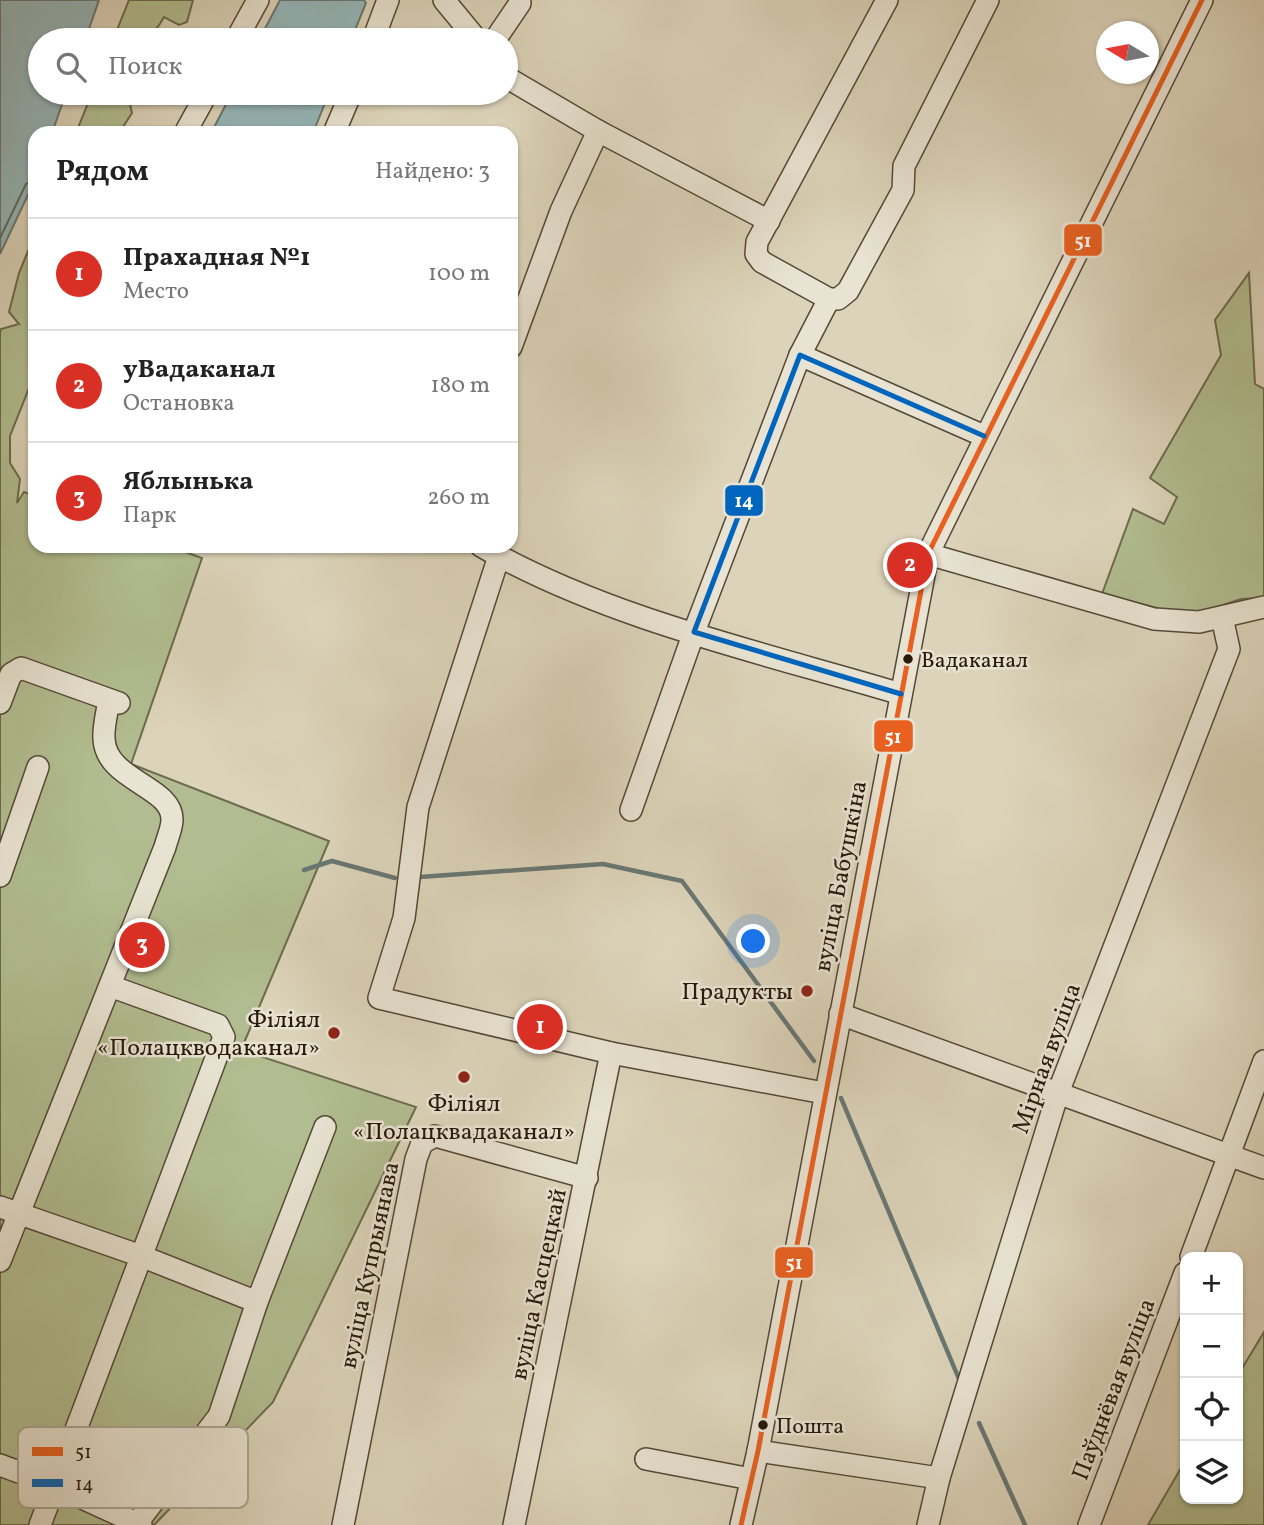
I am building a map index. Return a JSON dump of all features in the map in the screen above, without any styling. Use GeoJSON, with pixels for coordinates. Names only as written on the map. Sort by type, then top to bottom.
{"type":"FeatureCollection","features":[{"type":"Feature","properties":{"kind":"street"},"geometry":{"type":"LineString","coordinates":[[243,28],[258,0]]}},
{"type":"Feature","properties":{"kind":"street"},"geometry":{"type":"LineString","coordinates":[[378,28],[388,0]]}},
{"type":"Feature","properties":{"kind":"street"},"geometry":{"type":"LineString","coordinates":[[444,0],[467,28]]}},
{"type":"Feature","properties":{"kind":"street"},"geometry":{"type":"LineString","coordinates":[[887,0],[757,242],[756,254],[762,262],[829,299],[838,299],[848,291],[903,190],[904,166],[988,0]]}},
{"type":"Feature","properties":{"kind":"street","name":"вуліца Бабушкіна"},"geometry":{"type":"LineString","coordinates":[[741,1525],[758,1451],[928,554],[984,436],[1202,0]]}},
{"type":"Feature","properties":{"kind":"street"},"geometry":{"type":"LineString","coordinates":[[503,28],[520,3]]}},
{"type":"Feature","properties":{"kind":"street"},"geometry":{"type":"LineString","coordinates":[[518,84],[598,131],[769,221]]}},
{"type":"Feature","properties":{"kind":"street"},"geometry":{"type":"LineString","coordinates":[[189,126],[200,105]]}},
{"type":"Feature","properties":{"kind":"street"},"geometry":{"type":"LineString","coordinates":[[337,126],[346,105]]}},
{"type":"Feature","properties":{"kind":"street"},"geometry":{"type":"LineString","coordinates":[[518,328],[561,211],[598,131]]}},
{"type":"Feature","properties":{"kind":"street"},"geometry":{"type":"LineString","coordinates":[[631,810],[694,632],[800,355],[829,299]]}},
{"type":"Feature","properties":{"kind":"street"},"geometry":{"type":"LineString","coordinates":[[800,355],[984,436]]}},
{"type":"Feature","properties":{"kind":"street"},"geometry":{"type":"LineString","coordinates":[[489,553],[418,807],[404,918],[379,998],[611,1053],[824,1093]]}},
{"type":"Feature","properties":{"kind":"street"},"geometry":{"type":"LineString","coordinates":[[494,553],[584,593],[694,632],[901,694]]}},
{"type":"Feature","properties":{"kind":"street"},"geometry":{"type":"LineString","coordinates":[[928,554],[1154,619],[1199,622],[1264,607]]}},
{"type":"Feature","properties":{"kind":"street","name":"Мірная вуліца"},"geometry":{"type":"LineString","coordinates":[[928,1525],[939,1478],[1058,1093],[1230,649],[1222,617]]}},
{"type":"Feature","properties":{"kind":"street"},"geometry":{"type":"LineString","coordinates":[[0,703],[10,674],[21,668],[114,702],[103,740],[109,758],[117,768],[166,802],[172,818],[165,847],[110,986],[9,1211],[0,1261]]}},
{"type":"Feature","properties":{"kind":"street"},"geometry":{"type":"LineString","coordinates":[[0,876],[38,767]]}},
{"type":"Feature","properties":{"kind":"street"},"geometry":{"type":"LineString","coordinates":[[78,1427],[224,1037],[218,1025],[110,986]]}},
{"type":"Feature","properties":{"kind":"street"},"geometry":{"type":"LineString","coordinates":[[840,1014],[1264,1168]]}},
{"type":"Feature","properties":{"kind":"street","name":"вуліца Касцецкай"},"geometry":{"type":"LineString","coordinates":[[514,1525],[611,1053]]}},
{"type":"Feature","properties":{"kind":"street"},"geometry":{"type":"LineString","coordinates":[[1193,1252],[1264,1061]]}},
{"type":"Feature","properties":{"kind":"street"},"geometry":{"type":"LineString","coordinates":[[211,1427],[219,1416],[257,1302],[325,1127]]}},
{"type":"Feature","properties":{"kind":"street","name":"вуліца Купрыянава"},"geometry":{"type":"LineString","coordinates":[[343,1525],[416,1159],[422,1143],[435,1136],[587,1178]]}},
{"type":"Feature","properties":{"kind":"street"},"geometry":{"type":"LineString","coordinates":[[9,1211],[141,1256],[257,1302]]}},
{"type":"Feature","properties":{"kind":"street","name":"Паўднёвая вуліца"},"geometry":{"type":"LineString","coordinates":[[1089,1525],[1180,1286]]}},
{"type":"Feature","properties":{"kind":"street"},"geometry":{"type":"LineString","coordinates":[[758,1451],[939,1478]]}},
{"type":"Feature","properties":{"kind":"street"},"geometry":{"type":"LineString","coordinates":[[646,1459],[751,1479]]}},
{"type":"Feature","properties":{"kind":"street"},"geometry":{"type":"LineString","coordinates":[[0,1465],[18,1472]]}},
{"type":"Feature","properties":{"kind":"street"},"geometry":{"type":"LineString","coordinates":[[40,1525],[47,1508]]}},
{"type":"Feature","properties":{"kind":"street"},"geometry":{"type":"LineString","coordinates":[[104,1508],[139,1524],[151,1508]]}},
{"type":"Feature","properties":{"kind":"green space"},"geometry":{"type":"Polygon","coordinates":[[[129,0],[193,0],[187,22],[179,25],[164,17],[157,28],[118,28],[129,0]]]}},
{"type":"Feature","properties":{"kind":"green space"},"geometry":{"type":"Polygon","coordinates":[[[87,105],[130,105],[132,113],[124,126],[79,126],[87,105]]]}},
{"type":"Feature","properties":{"kind":"green space"},"geometry":{"type":"Polygon","coordinates":[[[28,251],[28,391],[10,436],[10,463],[20,479],[17,503],[24,492],[28,493],[28,553],[188,553],[202,558],[131,764],[329,841],[241,1050],[416,1107],[273,1402],[248,1428],[18,1427],[18,1508],[170,1508],[154,1525],[0,1525],[0,333],[1,329],[19,324],[9,312],[28,251]]]}},
{"type":"Feature","properties":{"kind":"green space"},"geometry":{"type":"Polygon","coordinates":[[[1249,273],[1255,384],[1264,389],[1264,598],[1241,599],[1202,612],[1165,610],[1102,594],[1133,509],[1164,524],[1177,497],[1150,478],[1221,355],[1215,320],[1249,273]]]}},
{"type":"Feature","properties":{"kind":"green space"},"geometry":{"type":"Polygon","coordinates":[[[1264,1332],[1264,1525],[1148,1525],[1180,1470],[1180,1504],[1243,1504],[1243,1367],[1264,1332]]]}},
{"type":"Feature","properties":{"kind":"water"},"geometry":{"type":"Polygon","coordinates":[[[0,0],[99,0],[89,28],[28,28],[28,105],[62,105],[54,126],[28,126],[28,195],[0,254],[0,0]]]}},
{"type":"Feature","properties":{"kind":"water"},"geometry":{"type":"Polygon","coordinates":[[[280,0],[364,0],[366,3],[356,28],[265,28],[280,0]]]}},
{"type":"Feature","properties":{"kind":"water"},"geometry":{"type":"Polygon","coordinates":[[[226,105],[324,105],[316,126],[215,126],[226,105]]]}},
{"type":"Feature","properties":{"kind":"waterway"},"geometry":{"type":"LineString","coordinates":[[304,870],[332,861],[395,878]]}},
{"type":"Feature","properties":{"kind":"waterway"},"geometry":{"type":"LineString","coordinates":[[420,877],[603,864],[682,881],[814,1061]]}},
{"type":"Feature","properties":{"kind":"waterway"},"geometry":{"type":"LineString","coordinates":[[841,1098],[959,1379]]}},
{"type":"Feature","properties":{"kind":"waterway"},"geometry":{"type":"LineString","coordinates":[[979,1423],[1025,1525]]}},
{"type":"Feature","properties":{"kind":"transit line","name":"51"},"geometry":{"type":"LineString","coordinates":[[741,1525],[758,1451],[928,554],[1202,0]]}},
{"type":"Feature","properties":{"kind":"transit line","name":"14"},"geometry":{"type":"LineString","coordinates":[[901,694],[694,632],[800,355],[984,436]]}},
{"type":"Feature","properties":{"kind":"place","name":"уВадаканал"},"geometry":{"type":"Point","coordinates":[910,565]}},
{"type":"Feature","properties":{"kind":"place","name":"Вадаканал"},"geometry":{"type":"Point","coordinates":[908,659]}},
{"type":"Feature","properties":{"kind":"place","name":"Яблынька"},"geometry":{"type":"Point","coordinates":[142,945]}},
{"type":"Feature","properties":{"kind":"place","name":"Прадукты"},"geometry":{"type":"Point","coordinates":[807,991]}},
{"type":"Feature","properties":{"kind":"place","name":"Прахадная №1"},"geometry":{"type":"Point","coordinates":[540,1027]}},
{"type":"Feature","properties":{"kind":"place","name":"Філіял «Полацкводаканал»"},"geometry":{"type":"Point","coordinates":[334,1033]}},
{"type":"Feature","properties":{"kind":"place","name":"Філіял «Полацквадаканал»"},"geometry":{"type":"Point","coordinates":[464,1077]}},
{"type":"Feature","properties":{"kind":"place","name":"Пошта"},"geometry":{"type":"Point","coordinates":[763,1425]}}]}
